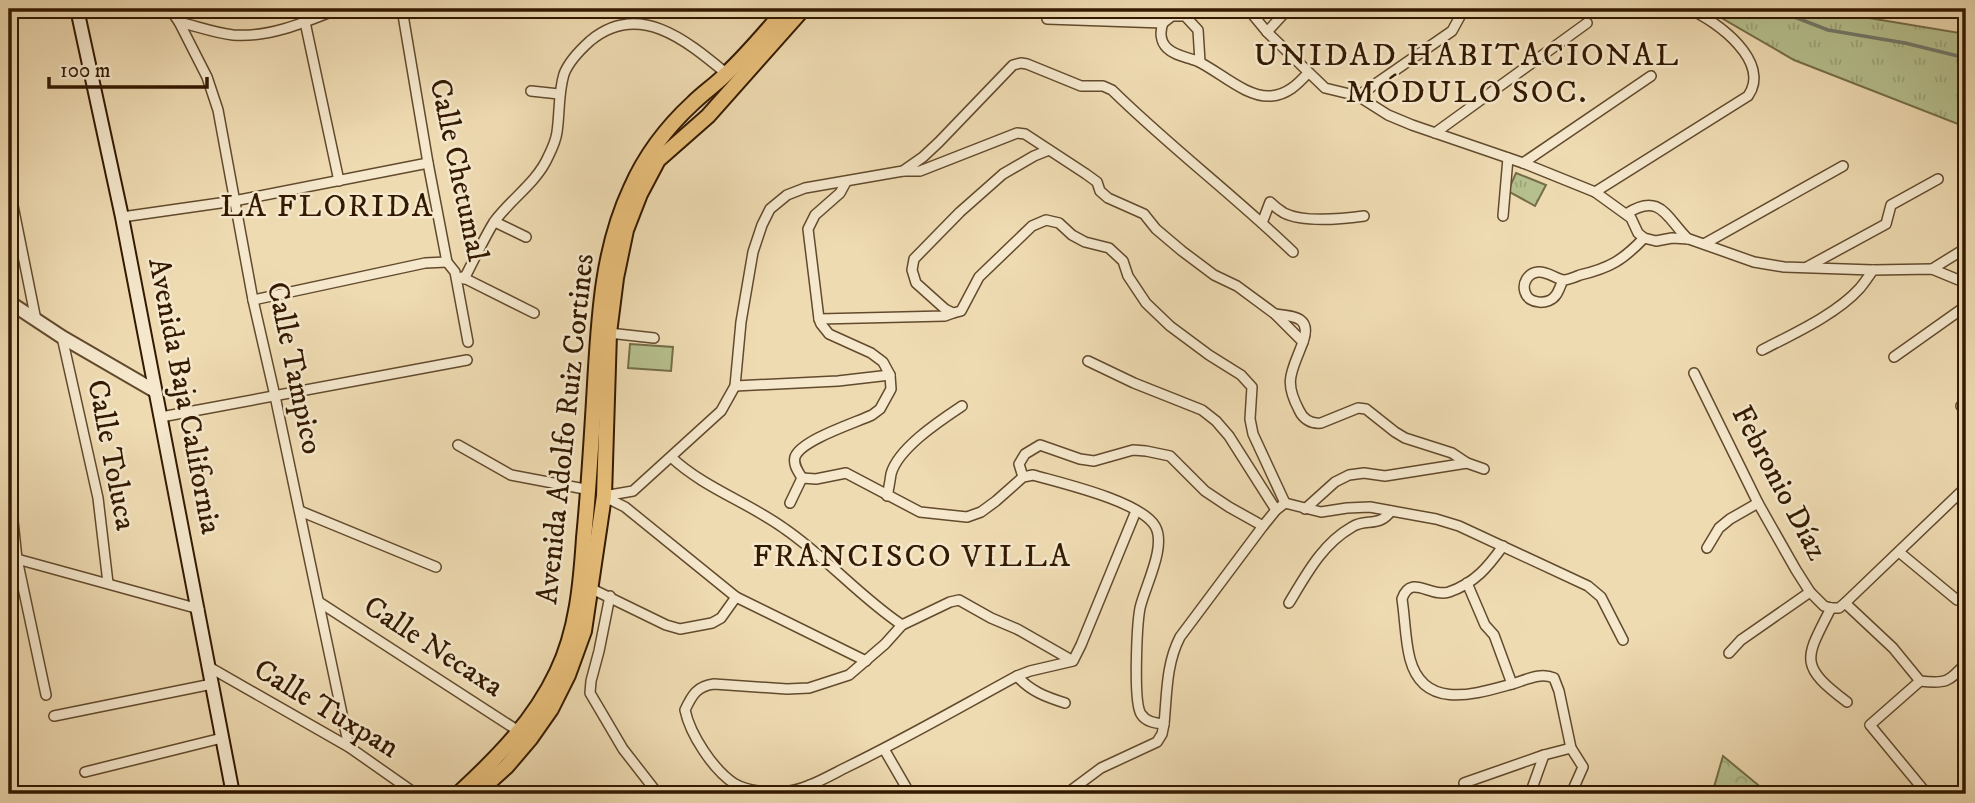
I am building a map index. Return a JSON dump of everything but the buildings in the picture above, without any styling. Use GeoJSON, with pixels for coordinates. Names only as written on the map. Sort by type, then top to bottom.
{"type":"FeatureCollection","features":[{"type":"Feature","properties":{"kind":"main road","name":"Avenida Baja California"},"geometry":{"type":"LineString","coordinates":[[77,9],[161,416],[233,794]]}},
{"type":"Feature","properties":{"kind":"main road","name":"Avenida Adolfo Ruiz Cortines"},"geometry":{"type":"LineString","coordinates":[[476,794],[523,748],[551,709],[568,675],[584,631],[590,588],[589,489],[598,321],[613,233],[631,186],[653,147],[692,103],[727,74],[786,9]]}},
{"type":"Feature","properties":{"kind":"main road","name":"Avenida Adolfo Ruiz Cortines"},"geometry":{"type":"LineString","coordinates":[[458,794],[520,733],[558,671],[573,628],[604,496],[609,333],[616,278],[626,230],[640,194],[658,160],[708,116],[803,9]]}},
{"type":"Feature","properties":{"kind":"main road"},"geometry":{"type":"LineString","coordinates":[[9,302],[62,337],[155,391]]}},
{"type":"Feature","properties":{"kind":"street","name":"Calle Tampico"},"geometry":{"type":"LineString","coordinates":[[170,9],[207,76],[218,110],[253,300],[349,747]]}},
{"type":"Feature","properties":{"kind":"street"},"geometry":{"type":"LineString","coordinates":[[179,22],[232,35],[266,33],[338,9]]}},
{"type":"Feature","properties":{"kind":"street","name":"Calle Chetumal"},"geometry":{"type":"LineString","coordinates":[[402,9],[447,262],[455,272],[468,342]]}},
{"type":"Feature","properties":{"kind":"street"},"geometry":{"type":"LineString","coordinates":[[1248,9],[1267,32],[1325,88],[1358,96],[1412,125],[1522,163],[1595,192],[1631,218],[1638,233],[1644,238],[1656,241],[1689,239],[1754,262],[1784,267],[1932,269],[1966,283]]}},
{"type":"Feature","properties":{"kind":"street"},"geometry":{"type":"LineString","coordinates":[[1267,32],[1288,9]]}},
{"type":"Feature","properties":{"kind":"street"},"geometry":{"type":"LineString","coordinates":[[1358,96],[1452,31],[1464,9]]}},
{"type":"Feature","properties":{"kind":"street"},"geometry":{"type":"LineString","coordinates":[[1595,192],[1748,96],[1753,89],[1755,80],[1745,52],[1709,19],[1689,9]]}},
{"type":"Feature","properties":{"kind":"street"},"geometry":{"type":"LineString","coordinates":[[1046,19],[1163,23],[1172,16],[1185,16],[1198,30],[1200,62]]}},
{"type":"Feature","properties":{"kind":"street"},"geometry":{"type":"LineString","coordinates":[[464,279],[495,222],[547,160],[557,134],[559,94],[565,71],[577,53],[595,36],[611,25],[625,21],[644,21],[662,26],[674,32],[727,74]]}},
{"type":"Feature","properties":{"kind":"street"},"geometry":{"type":"LineString","coordinates":[[305,22],[339,181]]}},
{"type":"Feature","properties":{"kind":"street"},"geometry":{"type":"LineString","coordinates":[[1163,23],[1161,38],[1165,47],[1175,54],[1200,62],[1218,75],[1258,95],[1279,94],[1296,86],[1308,73]]}},
{"type":"Feature","properties":{"kind":"street"},"geometry":{"type":"LineString","coordinates":[[1435,133],[1587,23]]}},
{"type":"Feature","properties":{"kind":"street"},"geometry":{"type":"LineString","coordinates":[[903,171],[939,142],[1013,65],[1021,63],[1081,86],[1097,85],[1112,90],[1293,252]]}},
{"type":"Feature","properties":{"kind":"street"},"geometry":{"type":"LineString","coordinates":[[1522,163],[1651,76]]}},
{"type":"Feature","properties":{"kind":"street"},"geometry":{"type":"LineString","coordinates":[[531,91],[559,94]]}},
{"type":"Feature","properties":{"kind":"street"},"geometry":{"type":"LineString","coordinates":[[604,496],[634,491],[721,411],[735,386],[741,321],[753,252],[769,209],[787,195],[805,188],[903,171],[920,171],[1017,133],[1025,134],[1087,174],[1097,182],[1100,191],[1108,198],[1144,214],[1156,229],[1214,275],[1237,286],[1275,314],[1297,317],[1306,326],[1307,333],[1290,384],[1290,394],[1303,417],[1321,423],[1358,408],[1366,409],[1405,438],[1452,453],[1484,469]]}},
{"type":"Feature","properties":{"kind":"street"},"geometry":{"type":"LineString","coordinates":[[953,313],[916,283],[912,270],[914,259],[960,212],[1003,174],[1049,150]]}},
{"type":"Feature","properties":{"kind":"street"},"geometry":{"type":"LineString","coordinates":[[1503,216],[1508,158]]}},
{"type":"Feature","properties":{"kind":"street"},"geometry":{"type":"LineString","coordinates":[[121,217],[234,201],[428,163]]}},
{"type":"Feature","properties":{"kind":"street"},"geometry":{"type":"LineString","coordinates":[[1704,244],[1843,166]]}},
{"type":"Feature","properties":{"kind":"street"},"geometry":{"type":"LineString","coordinates":[[1804,268],[1886,224],[1891,205],[1938,179]]}},
{"type":"Feature","properties":{"kind":"street"},"geometry":{"type":"LineString","coordinates":[[802,478],[795,467],[795,458],[799,452],[809,442],[872,415],[880,409],[891,388],[890,375],[883,362],[871,353],[829,334],[818,319],[808,229],[815,215],[840,193],[846,182]]}},
{"type":"Feature","properties":{"kind":"street"},"geometry":{"type":"LineString","coordinates":[[9,186],[36,320]]}},
{"type":"Feature","properties":{"kind":"street"},"geometry":{"type":"LineString","coordinates":[[1262,223],[1270,202],[1285,214],[1309,218],[1342,219],[1364,216]]}},
{"type":"Feature","properties":{"kind":"street"},"geometry":{"type":"LineString","coordinates":[[1626,214],[1639,206],[1653,206],[1669,215],[1676,228],[1689,239]]}},
{"type":"Feature","properties":{"kind":"street"},"geometry":{"type":"LineString","coordinates":[[818,319],[945,316],[961,310],[979,277],[1032,226],[1046,220],[1059,223],[1072,235],[1085,242],[1108,248],[1116,254],[1123,261],[1128,275],[1146,303],[1170,326],[1209,355],[1241,374],[1252,387],[1250,419],[1253,434],[1285,503],[1321,512],[1370,507],[1436,519],[1503,546],[1588,586],[1601,597],[1623,640]]}},
{"type":"Feature","properties":{"kind":"street"},"geometry":{"type":"LineString","coordinates":[[495,222],[526,237]]}},
{"type":"Feature","properties":{"kind":"street"},"geometry":{"type":"LineString","coordinates":[[1563,280],[1604,269],[1618,262],[1644,238]]}},
{"type":"Feature","properties":{"kind":"street"},"geometry":{"type":"LineString","coordinates":[[1932,269],[1966,248]]}},
{"type":"Feature","properties":{"kind":"street"},"geometry":{"type":"LineString","coordinates":[[253,300],[425,263],[447,262]]}},
{"type":"Feature","properties":{"kind":"street"},"geometry":{"type":"LineString","coordinates":[[1762,350],[1805,328],[1843,303],[1859,289],[1873,270]]}},
{"type":"Feature","properties":{"kind":"street"},"geometry":{"type":"LineString","coordinates":[[455,272],[534,313]]}},
{"type":"Feature","properties":{"kind":"street"},"geometry":{"type":"LineString","coordinates":[[1894,357],[1966,306]]}},
{"type":"Feature","properties":{"kind":"street"},"geometry":{"type":"LineString","coordinates":[[609,333],[654,338]]}},
{"type":"Feature","properties":{"kind":"street","name":"Calle Toluca"},"geometry":{"type":"LineString","coordinates":[[62,337],[98,498],[108,583]]}},
{"type":"Feature","properties":{"kind":"street"},"geometry":{"type":"LineString","coordinates":[[161,416],[467,360]]}},
{"type":"Feature","properties":{"kind":"street"},"geometry":{"type":"LineString","coordinates":[[1088,360],[1134,383],[1202,410],[1216,421],[1276,510]]}},
{"type":"Feature","properties":{"kind":"street","name":"Febronio Díaz"},"geometry":{"type":"LineString","coordinates":[[1694,373],[1758,503],[1796,570],[1810,592],[1824,606],[1831,608]]}},
{"type":"Feature","properties":{"kind":"street"},"geometry":{"type":"LineString","coordinates":[[735,386],[838,381],[890,375]]}},
{"type":"Feature","properties":{"kind":"street"},"geometry":{"type":"LineString","coordinates":[[887,496],[891,474],[903,454],[930,427],[962,406]]}},
{"type":"Feature","properties":{"kind":"street"},"geometry":{"type":"LineString","coordinates":[[458,445],[511,475],[589,489],[625,507],[736,597],[866,661]]}},
{"type":"Feature","properties":{"kind":"street"},"geometry":{"type":"LineString","coordinates":[[1023,477],[1019,464],[1025,454],[1040,446],[1094,461],[1133,450],[1146,450],[1170,456],[1206,491],[1263,526]]}},
{"type":"Feature","properties":{"kind":"street"},"geometry":{"type":"LineString","coordinates":[[9,451],[17,559],[46,695]]}},
{"type":"Feature","properties":{"kind":"street"},"geometry":{"type":"LineString","coordinates":[[671,457],[685,470],[772,519],[803,541],[883,612],[902,625]]}},
{"type":"Feature","properties":{"kind":"street"},"geometry":{"type":"LineString","coordinates":[[1305,509],[1335,482],[1349,475],[1385,475],[1468,463]]}},
{"type":"Feature","properties":{"kind":"street"},"geometry":{"type":"LineString","coordinates":[[802,478],[816,479],[846,473],[920,512],[967,517],[981,512],[1023,477],[1033,475],[1119,501],[1150,520],[1156,527],[1158,549],[1140,608],[1138,706],[1141,715],[1148,721],[1164,724]]}},
{"type":"Feature","properties":{"kind":"street"},"geometry":{"type":"LineString","coordinates":[[789,503],[802,478]]}},
{"type":"Feature","properties":{"kind":"street"},"geometry":{"type":"LineString","coordinates":[[1847,702],[1825,685],[1810,661],[1811,648],[1831,608],[1839,608],[1845,603],[1966,487]]}},
{"type":"Feature","properties":{"kind":"street"},"geometry":{"type":"LineString","coordinates":[[1958,497],[1966,505]]}},
{"type":"Feature","properties":{"kind":"street"},"geometry":{"type":"LineString","coordinates":[[1066,794],[1101,768],[1157,742],[1164,724],[1169,665],[1176,645],[1188,625],[1263,526],[1285,503]]}},
{"type":"Feature","properties":{"kind":"street"},"geometry":{"type":"LineString","coordinates":[[1707,548],[1719,528],[1758,503]]}},
{"type":"Feature","properties":{"kind":"street"},"geometry":{"type":"LineString","coordinates":[[300,511],[436,567]]}},
{"type":"Feature","properties":{"kind":"street"},"geometry":{"type":"LineString","coordinates":[[1073,660],[959,600],[902,625],[849,675],[809,688],[787,690],[705,685],[696,690],[685,710],[704,751],[718,770],[735,784],[784,792],[810,785],[884,749],[1017,676],[1073,660],[1136,511]]}},
{"type":"Feature","properties":{"kind":"street"},"geometry":{"type":"LineString","coordinates":[[1289,603],[1320,553],[1355,525],[1381,521],[1391,511]]}},
{"type":"Feature","properties":{"kind":"street"},"geometry":{"type":"LineString","coordinates":[[1503,546],[1480,576],[1448,593],[1438,593],[1417,586],[1405,591],[1402,599],[1410,660],[1428,686],[1451,696],[1512,684],[1539,675],[1554,678],[1571,748],[1583,767],[1571,794]]}},
{"type":"Feature","properties":{"kind":"street"},"geometry":{"type":"LineString","coordinates":[[1899,552],[1957,600]]}},
{"type":"Feature","properties":{"kind":"street"},"geometry":{"type":"LineString","coordinates":[[17,559],[199,609]]}},
{"type":"Feature","properties":{"kind":"street"},"geometry":{"type":"LineString","coordinates":[[1467,583],[1485,625],[1494,635],[1512,684]]}},
{"type":"Feature","properties":{"kind":"street"},"geometry":{"type":"LineString","coordinates":[[590,588],[666,625],[680,629],[712,623],[721,618],[736,597]]}},
{"type":"Feature","properties":{"kind":"street"},"geometry":{"type":"LineString","coordinates":[[1730,653],[1741,640],[1810,592]]}},
{"type":"Feature","properties":{"kind":"street"},"geometry":{"type":"LineString","coordinates":[[610,596],[590,693],[624,749],[658,794]]}},
{"type":"Feature","properties":{"kind":"street","name":"Calle Necaxa"},"geometry":{"type":"LineString","coordinates":[[319,603],[520,733]]}},
{"type":"Feature","properties":{"kind":"street"},"geometry":{"type":"LineString","coordinates":[[1845,603],[1893,648],[1920,681],[1941,684],[1952,678],[1966,663]]}},
{"type":"Feature","properties":{"kind":"street","name":"Calle Tuxpan"},"geometry":{"type":"LineString","coordinates":[[209,667],[349,747],[416,794]]}},
{"type":"Feature","properties":{"kind":"street"},"geometry":{"type":"LineString","coordinates":[[1017,676],[1026,687],[1065,703]]}},
{"type":"Feature","properties":{"kind":"street"},"geometry":{"type":"LineString","coordinates":[[1920,681],[1870,725],[1927,794]]}},
{"type":"Feature","properties":{"kind":"street"},"geometry":{"type":"LineString","coordinates":[[54,716],[212,684]]}},
{"type":"Feature","properties":{"kind":"street"},"geometry":{"type":"LineString","coordinates":[[85,772],[222,738]]}},
{"type":"Feature","properties":{"kind":"street"},"geometry":{"type":"LineString","coordinates":[[1464,783],[1571,748]]}},
{"type":"Feature","properties":{"kind":"street"},"geometry":{"type":"LineString","coordinates":[[884,749],[910,794]]}},
{"type":"Feature","properties":{"kind":"street"},"geometry":{"type":"LineString","coordinates":[[1530,794],[1544,755]]}},
{"type":"Feature","properties":{"kind":"street"},"geometry":{"type":"LineString","coordinates":[[810,785],[815,794]]}},
{"type":"Feature","properties":{"kind":"green space"},"geometry":{"type":"Polygon","coordinates":[[[1706,9],[1837,9],[1857,16],[1966,34],[1966,125],[1794,60],[1706,9]]]}},
{"type":"Feature","properties":{"kind":"green space"},"geometry":{"type":"Polygon","coordinates":[[[1516,173],[1546,185],[1535,206],[1508,191],[1516,173]]]}},
{"type":"Feature","properties":{"kind":"green space"},"geometry":{"type":"Polygon","coordinates":[[[630,344],[673,347],[671,371],[628,368],[630,344]]]}},
{"type":"Feature","properties":{"kind":"green space"},"geometry":{"type":"Polygon","coordinates":[[[1723,756],[1769,794],[1712,794],[1723,756]]]}},
{"type":"Feature","properties":{"kind":"waterway"},"geometry":{"type":"LineString","coordinates":[[1774,9],[1828,30],[1905,43],[1966,58]]}},
{"type":"Feature","properties":{"kind":"district","name":"UNIDAD HABITACIONAL MÓDULO SOC."},"geometry":{"type":"Point","coordinates":[1467,74]}},
{"type":"Feature","properties":{"kind":"district","name":"LA FLORIDA"},"geometry":{"type":"Point","coordinates":[327,207]}},
{"type":"Feature","properties":{"kind":"district","name":"FRANCISCO VILLA"},"geometry":{"type":"Point","coordinates":[912,557]}}]}
